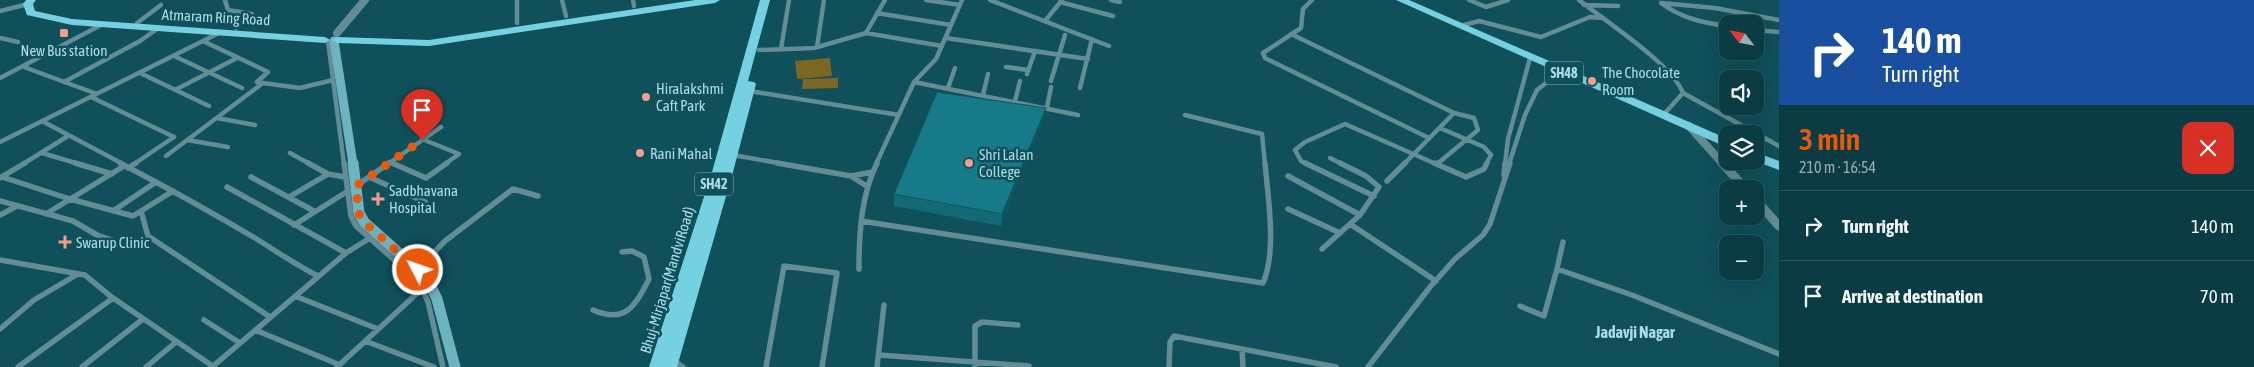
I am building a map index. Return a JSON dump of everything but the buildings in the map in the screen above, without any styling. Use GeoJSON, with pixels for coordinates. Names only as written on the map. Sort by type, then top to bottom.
{"type":"FeatureCollection","features":[{"type":"Feature","properties":{"kind":"main road","name":"Atmaram Ring Road"},"geometry":{"type":"LineString","coordinates":[[40,0],[41,9],[55,14],[137,23],[236,28],[333,38],[431,36],[566,16],[633,3],[674,0]]}},
{"type":"Feature","properties":{"kind":"main road","name":"Atmaram Ring Road"},"geometry":{"type":"LineString","coordinates":[[30,2],[32,13],[47,18],[101,25],[429,42],[715,0]]}},
{"type":"Feature","properties":{"kind":"main road","name":"Bhuj-Mirjapar(MandviRoad)"},"geometry":{"type":"LineString","coordinates":[[657,367],[718,172],[765,0]]}},
{"type":"Feature","properties":{"kind":"main road","name":"Bhuj-Mirjapar(MandviRoad)"},"geometry":{"type":"LineString","coordinates":[[670,363],[732,155],[772,0]]}},
{"type":"Feature","properties":{"kind":"main road","name":"SH48"},"geometry":{"type":"LineString","coordinates":[[1400,0],[1530,58],[1665,113],[1719,140]]}},
{"type":"Feature","properties":{"kind":"main road","name":"SH48"},"geometry":{"type":"LineString","coordinates":[[1409,0],[1562,71],[1719,137]]}},
{"type":"Feature","properties":{"kind":"main road"},"geometry":{"type":"LineString","coordinates":[[333,38],[345,103],[352,189],[359,214],[364,222],[427,278],[436,294],[448,349],[455,367]]}},
{"type":"Feature","properties":{"kind":"main road"},"geometry":{"type":"LineString","coordinates":[[1764,156],[1779,162]]}},
{"type":"Feature","properties":{"kind":"main road"},"geometry":{"type":"LineString","coordinates":[[1764,160],[1779,166]]}},
{"type":"Feature","properties":{"kind":"street"},"geometry":{"type":"LineString","coordinates":[[225,0],[228,10],[252,14],[236,28]]}},
{"type":"Feature","properties":{"kind":"street"},"geometry":{"type":"LineString","coordinates":[[365,0],[333,38],[333,80],[338,105],[345,177],[352,189],[351,216],[356,226],[419,282],[423,288],[428,298],[438,353],[444,367]]}},
{"type":"Feature","properties":{"kind":"street"},"geometry":{"type":"LineString","coordinates":[[517,0],[517,23]]}},
{"type":"Feature","properties":{"kind":"street"},"geometry":{"type":"LineString","coordinates":[[562,0],[566,16]]}},
{"type":"Feature","properties":{"kind":"street"},"geometry":{"type":"LineString","coordinates":[[780,49],[789,0]]}},
{"type":"Feature","properties":{"kind":"street"},"geometry":{"type":"LineString","coordinates":[[817,47],[824,0]]}},
{"type":"Feature","properties":{"kind":"street"},"geometry":{"type":"LineString","coordinates":[[866,34],[885,0]]}},
{"type":"Feature","properties":{"kind":"street"},"geometry":{"type":"LineString","coordinates":[[859,269],[861,221],[872,172],[914,82],[936,59],[961,2],[926,0]]}},
{"type":"Feature","properties":{"kind":"street"},"geometry":{"type":"LineString","coordinates":[[990,0],[1109,46]]}},
{"type":"Feature","properties":{"kind":"street"},"geometry":{"type":"LineString","coordinates":[[1111,0],[1120,2]]}},
{"type":"Feature","properties":{"kind":"street"},"geometry":{"type":"LineString","coordinates":[[1312,0],[1303,9],[1301,28],[1263,53],[1266,58],[1429,138]]}},
{"type":"Feature","properties":{"kind":"street"},"geometry":{"type":"LineString","coordinates":[[1469,0],[1486,7],[1508,0]]}},
{"type":"Feature","properties":{"kind":"street"},"geometry":{"type":"LineString","coordinates":[[1579,0],[1656,60],[1680,85],[1683,93],[1779,146]]}},
{"type":"Feature","properties":{"kind":"street"},"geometry":{"type":"LineString","coordinates":[[1045,21],[1061,1],[1113,16]]}},
{"type":"Feature","properties":{"kind":"street"},"geometry":{"type":"LineString","coordinates":[[0,11],[30,2]]}},
{"type":"Feature","properties":{"kind":"street"},"geometry":{"type":"LineString","coordinates":[[1719,24],[1687,19],[1673,13],[1661,3],[1715,8],[1752,15]]}},
{"type":"Feature","properties":{"kind":"street"},"geometry":{"type":"LineString","coordinates":[[137,23],[162,5]]}},
{"type":"Feature","properties":{"kind":"street"},"geometry":{"type":"LineString","coordinates":[[1584,5],[1618,6]]}},
{"type":"Feature","properties":{"kind":"street"},"geometry":{"type":"LineString","coordinates":[[877,13],[951,25]]}},
{"type":"Feature","properties":{"kind":"street"},"geometry":{"type":"LineString","coordinates":[[1464,25],[1479,21],[1541,37],[1590,17],[1603,18]]}},
{"type":"Feature","properties":{"kind":"street"},"geometry":{"type":"LineString","coordinates":[[1764,17],[1779,20]]}},
{"type":"Feature","properties":{"kind":"street"},"geometry":{"type":"LineString","coordinates":[[0,78],[101,25]]}},
{"type":"Feature","properties":{"kind":"street"},"geometry":{"type":"LineString","coordinates":[[64,82],[140,41],[157,29]]}},
{"type":"Feature","properties":{"kind":"street"},"geometry":{"type":"LineString","coordinates":[[1764,31],[1779,32]]}},
{"type":"Feature","properties":{"kind":"street"},"geometry":{"type":"LineString","coordinates":[[0,142],[220,32]]}},
{"type":"Feature","properties":{"kind":"street"},"geometry":{"type":"LineString","coordinates":[[759,50],[817,47],[838,42],[856,34],[942,46]]}},
{"type":"Feature","properties":{"kind":"street"},"geometry":{"type":"LineString","coordinates":[[1291,34],[1454,113],[1474,118],[1478,130],[1437,164]]}},
{"type":"Feature","properties":{"kind":"street"},"geometry":{"type":"LineString","coordinates":[[1050,81],[1065,35]]}},
{"type":"Feature","properties":{"kind":"street"},"geometry":{"type":"LineString","coordinates":[[0,38],[18,42]]}},
{"type":"Feature","properties":{"kind":"street"},"geometry":{"type":"LineString","coordinates":[[946,38],[1088,59]]}},
{"type":"Feature","properties":{"kind":"street"},"geometry":{"type":"LineString","coordinates":[[1080,88],[1092,39]]}},
{"type":"Feature","properties":{"kind":"street"},"geometry":{"type":"LineString","coordinates":[[203,41],[268,72],[257,82]]}},
{"type":"Feature","properties":{"kind":"street"},"geometry":{"type":"LineString","coordinates":[[1006,68],[1027,72],[1035,51]]}},
{"type":"Feature","properties":{"kind":"street"},"geometry":{"type":"LineString","coordinates":[[174,56],[242,88]]}},
{"type":"Feature","properties":{"kind":"street"},"geometry":{"type":"LineString","coordinates":[[175,90],[237,58]]}},
{"type":"Feature","properties":{"kind":"street"},"geometry":{"type":"LineString","coordinates":[[1502,190],[1508,139],[1530,58]]}},
{"type":"Feature","properties":{"kind":"street"},"geometry":{"type":"LineString","coordinates":[[24,67],[97,94]]}},
{"type":"Feature","properties":{"kind":"street"},"geometry":{"type":"LineString","coordinates":[[948,88],[955,68]]}},
{"type":"Feature","properties":{"kind":"street"},"geometry":{"type":"LineString","coordinates":[[1368,367],[1455,259],[1483,235],[1490,224],[1525,115],[1537,90],[1562,71]]}},
{"type":"Feature","properties":{"kind":"street"},"geometry":{"type":"LineString","coordinates":[[140,73],[209,106]]}},
{"type":"Feature","properties":{"kind":"street"},"geometry":{"type":"LineString","coordinates":[[983,96],[988,74]]}},
{"type":"Feature","properties":{"kind":"street"},"geometry":{"type":"LineString","coordinates":[[166,156],[263,83],[300,88],[333,80]]}},
{"type":"Feature","properties":{"kind":"street"},"geometry":{"type":"LineString","coordinates":[[1015,101],[1020,81]]}},
{"type":"Feature","properties":{"kind":"street"},"geometry":{"type":"LineString","coordinates":[[914,82],[1078,115]]}},
{"type":"Feature","properties":{"kind":"street"},"geometry":{"type":"LineString","coordinates":[[1047,108],[1051,87]]}},
{"type":"Feature","properties":{"kind":"street"},"geometry":{"type":"LineString","coordinates":[[748,91],[898,116]]}},
{"type":"Feature","properties":{"kind":"street"},"geometry":{"type":"LineString","coordinates":[[1665,113],[1683,93]]}},
{"type":"Feature","properties":{"kind":"street"},"geometry":{"type":"LineString","coordinates":[[46,214],[174,137],[91,97]]}},
{"type":"Feature","properties":{"kind":"street"},"geometry":{"type":"LineString","coordinates":[[1386,181],[1454,113]]}},
{"type":"Feature","properties":{"kind":"street"},"geometry":{"type":"LineString","coordinates":[[861,221],[1262,283],[1266,280],[1270,256],[1262,134],[1185,115]]}},
{"type":"Feature","properties":{"kind":"street"},"geometry":{"type":"LineString","coordinates":[[217,118],[255,125]]}},
{"type":"Feature","properties":{"kind":"street"},"geometry":{"type":"LineString","coordinates":[[42,121],[173,191],[256,239],[299,267],[318,276]]}},
{"type":"Feature","properties":{"kind":"street"},"geometry":{"type":"LineString","coordinates":[[1374,196],[1302,160],[1295,150],[1305,142],[1345,124],[1466,177],[1484,169],[1491,154],[1484,147],[1440,128]]}},
{"type":"Feature","properties":{"kind":"street"},"geometry":{"type":"LineString","coordinates":[[1688,125],[1738,180]]}},
{"type":"Feature","properties":{"kind":"street"},"geometry":{"type":"LineString","coordinates":[[294,225],[352,189],[441,127]]}},
{"type":"Feature","properties":{"kind":"street"},"geometry":{"type":"LineString","coordinates":[[1,178],[68,136]]}},
{"type":"Feature","properties":{"kind":"street"},"geometry":{"type":"LineString","coordinates":[[187,140],[228,147]]}},
{"type":"Feature","properties":{"kind":"street"},"geometry":{"type":"LineString","coordinates":[[390,162],[426,178],[459,154],[422,140]]}},
{"type":"Feature","properties":{"kind":"street"},"geometry":{"type":"LineString","coordinates":[[42,153],[112,174]]}},
{"type":"Feature","properties":{"kind":"street"},"geometry":{"type":"LineString","coordinates":[[290,153],[328,174],[345,177]]}},
{"type":"Feature","properties":{"kind":"street"},"geometry":{"type":"LineString","coordinates":[[732,155],[851,176],[872,172]]}},
{"type":"Feature","properties":{"kind":"street"},"geometry":{"type":"LineString","coordinates":[[1322,249],[1360,215],[1380,188],[1366,176],[1330,158]]}},
{"type":"Feature","properties":{"kind":"street"},"geometry":{"type":"LineString","coordinates":[[289,197],[328,174]]}},
{"type":"Feature","properties":{"kind":"street"},"geometry":{"type":"LineString","coordinates":[[851,176],[868,187]]}},
{"type":"Feature","properties":{"kind":"street"},"geometry":{"type":"LineString","coordinates":[[1288,176],[1360,215]]}},
{"type":"Feature","properties":{"kind":"street"},"geometry":{"type":"LineString","coordinates":[[251,177],[314,211]]}},
{"type":"Feature","properties":{"kind":"street"},"geometry":{"type":"LineString","coordinates":[[369,177],[424,202]]}},
{"type":"Feature","properties":{"kind":"street"},"geometry":{"type":"LineString","coordinates":[[1,178],[70,200],[133,216],[173,191]]}},
{"type":"Feature","properties":{"kind":"street"},"geometry":{"type":"LineString","coordinates":[[113,211],[156,182]]}},
{"type":"Feature","properties":{"kind":"street"},"geometry":{"type":"LineString","coordinates":[[227,187],[346,253]]}},
{"type":"Feature","properties":{"kind":"street"},"geometry":{"type":"LineString","coordinates":[[418,270],[446,241],[513,189],[538,196]]}},
{"type":"Feature","properties":{"kind":"street"},"geometry":{"type":"LineString","coordinates":[[0,200],[60,220],[74,221],[92,234],[112,240]]}},
{"type":"Feature","properties":{"kind":"street"},"geometry":{"type":"LineString","coordinates":[[0,215],[17,206]]}},
{"type":"Feature","properties":{"kind":"street"},"geometry":{"type":"LineString","coordinates":[[1288,208],[1340,233]]}},
{"type":"Feature","properties":{"kind":"street"},"geometry":{"type":"LineString","coordinates":[[1764,209],[1779,226]]}},
{"type":"Feature","properties":{"kind":"street"},"geometry":{"type":"LineString","coordinates":[[141,211],[148,236],[270,317]]}},
{"type":"Feature","properties":{"kind":"street"},"geometry":{"type":"LineString","coordinates":[[1350,224],[1436,281]]}},
{"type":"Feature","properties":{"kind":"street"},"geometry":{"type":"LineString","coordinates":[[0,260],[85,275],[143,320],[212,367],[346,253],[370,238]]}},
{"type":"Feature","properties":{"kind":"street"},"geometry":{"type":"LineString","coordinates":[[1520,306],[1544,316],[1563,242]]}},
{"type":"Feature","properties":{"kind":"street"},"geometry":{"type":"LineString","coordinates":[[592,310],[606,317],[621,315],[635,305],[649,279],[644,257],[632,251],[622,252]]}},
{"type":"Feature","properties":{"kind":"street"},"geometry":{"type":"LineString","coordinates":[[766,367],[784,266],[837,273],[822,367]]}},
{"type":"Feature","properties":{"kind":"street"},"geometry":{"type":"LineString","coordinates":[[1557,269],[1632,295],[1779,354]]}},
{"type":"Feature","properties":{"kind":"street"},"geometry":{"type":"LineString","coordinates":[[0,329],[34,300],[78,274]]}},
{"type":"Feature","properties":{"kind":"street"},"geometry":{"type":"LineString","coordinates":[[255,330],[338,366],[423,288]]}},
{"type":"Feature","properties":{"kind":"street"},"geometry":{"type":"LineString","coordinates":[[295,296],[378,329]]}},
{"type":"Feature","properties":{"kind":"street"},"geometry":{"type":"LineString","coordinates":[[18,367],[113,298]]}},
{"type":"Feature","properties":{"kind":"street"},"geometry":{"type":"LineString","coordinates":[[877,367],[884,305]]}},
{"type":"Feature","properties":{"kind":"street"},"geometry":{"type":"LineString","coordinates":[[82,367],[143,320]]}},
{"type":"Feature","properties":{"kind":"street"},"geometry":{"type":"LineString","coordinates":[[204,320],[240,343]]}},
{"type":"Feature","properties":{"kind":"street"},"geometry":{"type":"LineString","coordinates":[[975,364],[975,326],[977,323],[1018,325]]}},
{"type":"Feature","properties":{"kind":"street"},"geometry":{"type":"LineString","coordinates":[[1170,367],[1170,342],[1174,336],[1180,336],[1313,364],[1336,367]]}},
{"type":"Feature","properties":{"kind":"street"},"geometry":{"type":"LineString","coordinates":[[365,341],[434,367]]}},
{"type":"Feature","properties":{"kind":"street"},"geometry":{"type":"LineString","coordinates":[[146,367],[176,342]]}},
{"type":"Feature","properties":{"kind":"street"},"geometry":{"type":"LineString","coordinates":[[1242,349],[1243,367]]}},
{"type":"Feature","properties":{"kind":"street"},"geometry":{"type":"LineString","coordinates":[[879,355],[975,364],[1029,366]]}},
{"type":"Feature","properties":{"kind":"street"},"geometry":{"type":"LineString","coordinates":[[670,363],[683,367]]}},
{"type":"Feature","properties":{"kind":"shaded area"},"geometry":{"type":"Polygon","coordinates":[[[830,58],[832,76],[797,79],[795,61],[830,58]]]}},
{"type":"Feature","properties":{"kind":"shaded area"},"geometry":{"type":"Polygon","coordinates":[[[838,78],[838,88],[802,89],[803,79],[838,78]]]}},
{"type":"Feature","properties":{"kind":"place","name":"New Bus station"},"geometry":{"type":"Point","coordinates":[64,33]}},
{"type":"Feature","properties":{"kind":"place","name":"The Chocolate Room"},"geometry":{"type":"Point","coordinates":[1592,81]}},
{"type":"Feature","properties":{"kind":"place","name":"Hiralakshmi Caft Park"},"geometry":{"type":"Point","coordinates":[646,97]}},
{"type":"Feature","properties":{"kind":"place","name":"Rani Mahal"},"geometry":{"type":"Point","coordinates":[640,153]}},
{"type":"Feature","properties":{"kind":"place","name":"Shri Lalan College"},"geometry":{"type":"Point","coordinates":[969,163]}},
{"type":"Feature","properties":{"kind":"place","name":"Sadbhavana Hospital"},"geometry":{"type":"Point","coordinates":[378,199]}},
{"type":"Feature","properties":{"kind":"place","name":"Swarup Clinic"},"geometry":{"type":"Point","coordinates":[65,242]}},
{"type":"Feature","properties":{"kind":"district","name":"Jadavji Nagar"},"geometry":{"type":"Point","coordinates":[1635,332]}},
{"type":"Feature","properties":{"kind":"route"},"geometry":{"type":"LineString","coordinates":[[418,270],[364,222],[359,214],[356,186],[422,140]]}}]}
